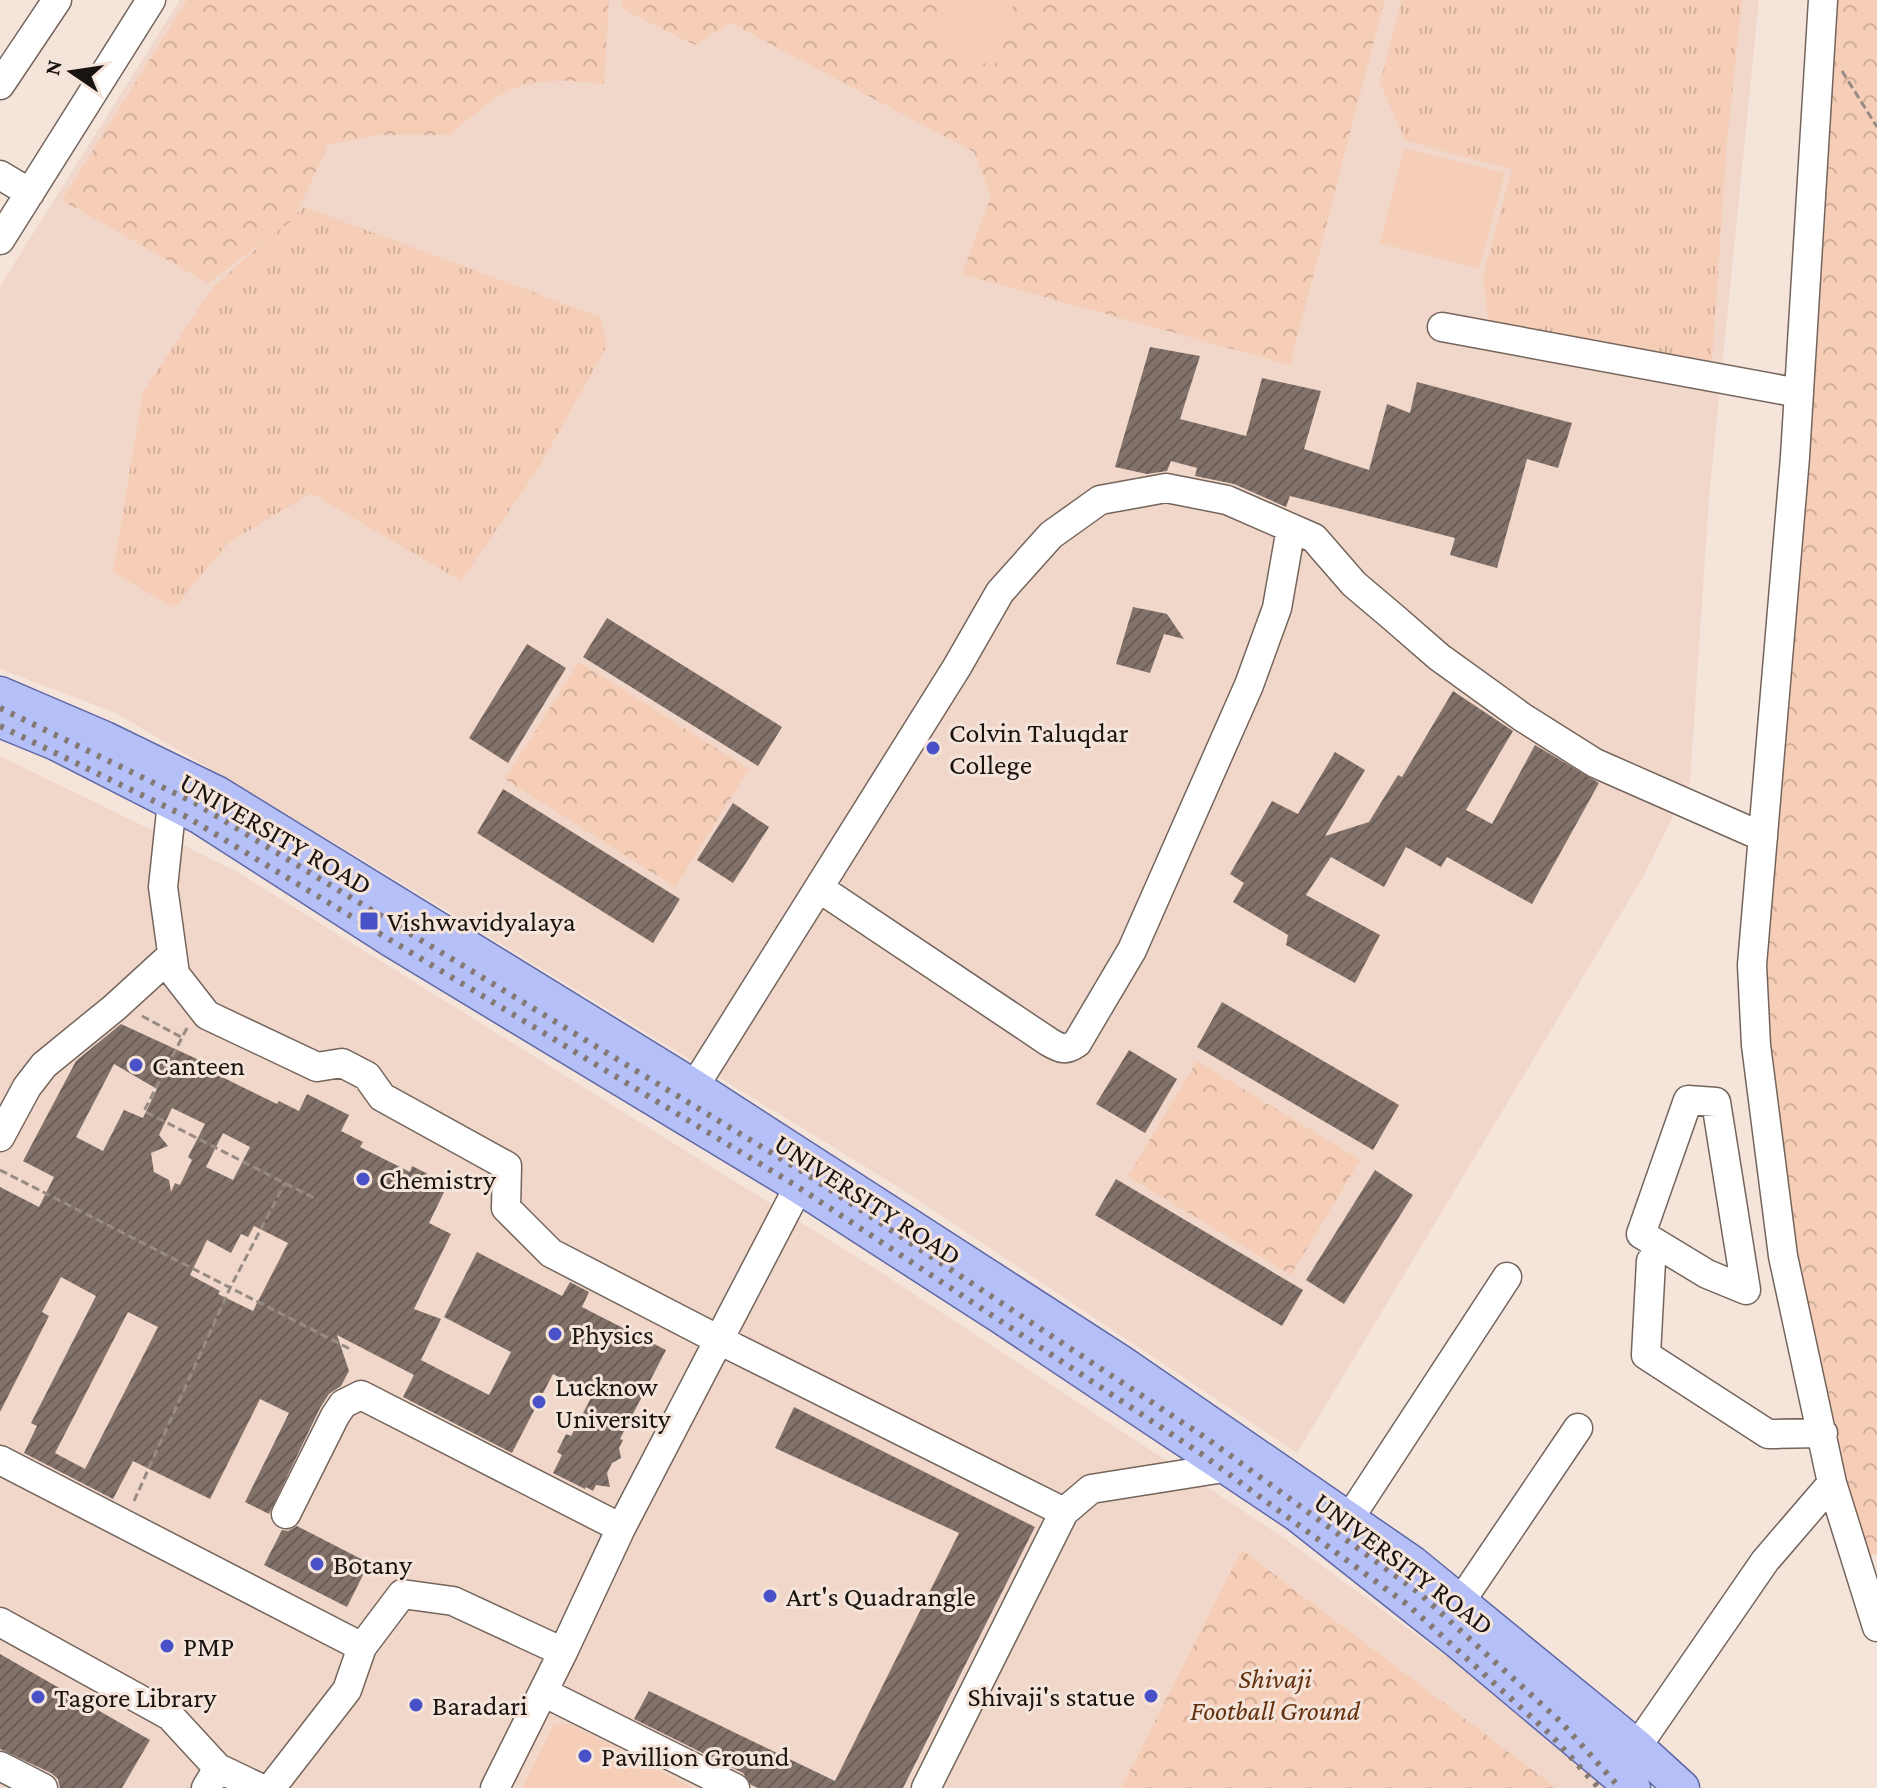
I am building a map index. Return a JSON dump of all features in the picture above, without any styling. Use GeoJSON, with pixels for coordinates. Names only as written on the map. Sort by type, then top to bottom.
{"type":"FeatureCollection","features":[{"type":"Feature","properties":{"kind":"main road","name":"UNIVERSITY ROAD"},"geometry":{"type":"LineString","coordinates":[[0,694],[105,739],[392,940],[799,1186],[1245,1468],[1349,1519],[1461,1601],[1629,1770]]}},
{"type":"Feature","properties":{"kind":"main road","name":"UNIVERSITY ROAD"},"geometry":{"type":"LineString","coordinates":[[0,720],[178,790],[218,794],[700,1078],[1120,1362],[1297,1514],[1446,1632],[1629,1770],[1682,1788]]}},
{"type":"Feature","properties":{"kind":"street"},"geometry":{"type":"LineString","coordinates":[[0,85],[57,0]]}},
{"type":"Feature","properties":{"kind":"street"},"geometry":{"type":"LineString","coordinates":[[0,240],[151,0]]}},
{"type":"Feature","properties":{"kind":"street"},"geometry":{"type":"LineString","coordinates":[[1823,0],[1799,393],[1752,965],[1756,1045],[1783,1256],[1832,1483],[1877,1627]]}},
{"type":"Feature","properties":{"kind":"street"},"geometry":{"type":"LineString","coordinates":[[0,175],[30,193]]}},
{"type":"Feature","properties":{"kind":"street"},"geometry":{"type":"LineString","coordinates":[[1442,327],[1799,393]]}},
{"type":"Feature","properties":{"kind":"street"},"geometry":{"type":"LineString","coordinates":[[700,1078],[957,667],[1000,592],[1051,535],[1100,500],[1166,488],[1227,500],[1314,538],[1354,584],[1439,657],[1522,717],[1595,763],[1763,837]]}},
{"type":"Feature","properties":{"kind":"street"},"geometry":{"type":"LineString","coordinates":[[819,888],[1049,1042],[1068,1049],[1077,1043],[1132,950],[1249,685],[1277,608],[1291,528]]}},
{"type":"Feature","properties":{"kind":"street"},"geometry":{"type":"LineString","coordinates":[[178,790],[163,887],[175,974],[207,1015],[317,1067],[342,1063],[367,1076],[382,1097],[507,1166],[506,1208],[551,1253],[1064,1512]]}},
{"type":"Feature","properties":{"kind":"street"},"geometry":{"type":"LineString","coordinates":[[0,1137],[27,1087],[44,1065],[172,955]]}},
{"type":"Feature","properties":{"kind":"street"},"geometry":{"type":"LineString","coordinates":[[1688,1100],[1716,1102],[1733,1198],[1746,1290],[1707,1274],[1641,1234],[1688,1100]]}},
{"type":"Feature","properties":{"kind":"street"},"geometry":{"type":"LineString","coordinates":[[495,1788],[621,1528],[799,1186]]}},
{"type":"Feature","properties":{"kind":"street"},"geometry":{"type":"LineString","coordinates":[[1733,1198],[1774,1193]]}},
{"type":"Feature","properties":{"kind":"street"},"geometry":{"type":"LineString","coordinates":[[1651,1261],[1646,1355],[1768,1434],[1823,1433]]}},
{"type":"Feature","properties":{"kind":"street"},"geometry":{"type":"LineString","coordinates":[[1349,1519],[1507,1277]]}},
{"type":"Feature","properties":{"kind":"street"},"geometry":{"type":"LineString","coordinates":[[286,1514],[335,1416],[343,1404],[361,1395],[621,1528]]}},
{"type":"Feature","properties":{"kind":"street"},"geometry":{"type":"LineString","coordinates":[[1461,1601],[1578,1428]]}},
{"type":"Feature","properties":{"kind":"street"},"geometry":{"type":"LineString","coordinates":[[0,1460],[362,1647]]}},
{"type":"Feature","properties":{"kind":"street"},"geometry":{"type":"LineString","coordinates":[[926,1788],[1064,1512],[1091,1489],[1245,1468]]}},
{"type":"Feature","properties":{"kind":"street"},"geometry":{"type":"LineString","coordinates":[[1629,1770],[1765,1561],[1832,1483]]}},
{"type":"Feature","properties":{"kind":"street"},"geometry":{"type":"LineString","coordinates":[[271,1788],[347,1690],[362,1647],[402,1594],[453,1601],[563,1652]]}},
{"type":"Feature","properties":{"kind":"street"},"geometry":{"type":"LineString","coordinates":[[0,1622],[170,1716],[212,1778],[260,1788]]}},
{"type":"Feature","properties":{"kind":"street"},"geometry":{"type":"LineString","coordinates":[[543,1692],[735,1788]]}},
{"type":"Feature","properties":{"kind":"street"},"geometry":{"type":"LineString","coordinates":[[0,1766],[43,1788]]}},
{"type":"Feature","properties":{"kind":"path"},"geometry":{"type":"LineString","coordinates":[[1822,51],[1844,73],[1877,127]]}},
{"type":"Feature","properties":{"kind":"path"},"geometry":{"type":"LineString","coordinates":[[118,1004],[181,1037]]}},
{"type":"Feature","properties":{"kind":"path"},"geometry":{"type":"LineString","coordinates":[[200,1006],[144,1111],[318,1200]]}},
{"type":"Feature","properties":{"kind":"path"},"geometry":{"type":"LineString","coordinates":[[0,1170],[350,1349]]}},
{"type":"Feature","properties":{"kind":"path"},"geometry":{"type":"LineString","coordinates":[[124,1523],[230,1288],[285,1183]]}},
{"type":"Feature","properties":{"kind":"shaded area","name":"Colvin Taluqdar College"},"geometry":{"type":"Polygon","coordinates":[[[180,0],[1759,0],[1709,499],[1690,782],[1643,877],[1297,1453],[895,1185],[392,877],[116,713],[0,669],[0,286],[180,0]]]}},
{"type":"Feature","properties":{"kind":"shaded area","name":"Lucknow University"},"geometry":{"type":"Polygon","coordinates":[[[0,756],[236,871],[871,1266],[1284,1538],[1608,1775],[1621,1788],[0,1788],[0,756]]]}},
{"type":"Feature","properties":{"kind":"green space"},"geometry":{"type":"Polygon","coordinates":[[[187,0],[609,0],[604,84],[556,81],[520,86],[488,103],[451,135],[375,135],[328,145],[294,219],[208,283],[62,200],[187,0]]]}},
{"type":"Feature","properties":{"kind":"green space"},"geometry":{"type":"Polygon","coordinates":[[[622,0],[1384,2],[1290,365],[962,274],[991,196],[974,152],[731,23],[695,45],[623,9],[622,0]]]}},
{"type":"Feature","properties":{"kind":"green space"},"geometry":{"type":"Polygon","coordinates":[[[952,0],[1015,0],[994,66],[937,49],[952,0]]]}},
{"type":"Feature","properties":{"kind":"green space"},"geometry":{"type":"Polygon","coordinates":[[[1402,0],[1742,0],[1727,141],[1712,361],[1489,323],[1483,277],[1512,169],[1406,141],[1380,83],[1402,0]]]}},
{"type":"Feature","properties":{"kind":"green space"},"geometry":{"type":"Polygon","coordinates":[[[1830,0],[1877,0],[1877,1554],[1861,1557],[1799,1280],[1763,1046],[1771,835],[1830,0]]]}},
{"type":"Feature","properties":{"kind":"green space"},"geometry":{"type":"Polygon","coordinates":[[[1404,149],[1505,173],[1479,268],[1380,243],[1404,149]]]}},
{"type":"Feature","properties":{"kind":"green space"},"geometry":{"type":"Polygon","coordinates":[[[304,207],[600,317],[607,346],[539,467],[461,581],[311,493],[228,543],[174,608],[113,572],[143,392],[213,287],[304,207]]]}},
{"type":"Feature","properties":{"kind":"green space"},"geometry":{"type":"Polygon","coordinates":[[[579,662],[749,769],[675,887],[505,779],[579,662]]]}},
{"type":"Feature","properties":{"kind":"green space"},"geometry":{"type":"Polygon","coordinates":[[[1197,1061],[1360,1160],[1291,1275],[1128,1176],[1197,1061]]]}},
{"type":"Feature","properties":{"kind":"green space","name":"Shivaji Football Ground"},"geometry":{"type":"Polygon","coordinates":[[[1242,1550],[1556,1788],[1121,1788],[1242,1550]]]}},
{"type":"Feature","properties":{"kind":"green space","name":"Pavillion Ground"},"geometry":{"type":"Polygon","coordinates":[[[554,1724],[570,1724],[693,1788],[522,1788],[554,1724]]]}},
{"type":"Feature","properties":{"kind":"building"},"geometry":{"type":"Polygon","coordinates":[[[1150,347],[1200,356],[1180,419],[1246,436],[1262,378],[1321,391],[1304,449],[1369,470],[1387,404],[1410,413],[1417,382],[1572,423],[1558,468],[1527,459],[1497,568],[1450,555],[1455,538],[1290,496],[1286,507],[1234,484],[1195,476],[1197,468],[1171,461],[1167,471],[1147,474],[1115,467],[1150,347]]]}},
{"type":"Feature","properties":{"kind":"building"},"geometry":{"type":"Polygon","coordinates":[[[1133,607],[1167,614],[1184,639],[1164,634],[1150,673],[1116,664],[1133,607]]]}},
{"type":"Feature","properties":{"kind":"building"},"geometry":{"type":"Polygon","coordinates":[[[607,618],[782,727],[758,766],[583,657],[607,618]]]}},
{"type":"Feature","properties":{"kind":"building"},"geometry":{"type":"Polygon","coordinates":[[[527,644],[566,668],[508,763],[469,738],[527,644]]]}},
{"type":"Feature","properties":{"kind":"building"},"geometry":{"type":"Polygon","coordinates":[[[1453,691],[1513,731],[1466,810],[1492,824],[1535,745],[1599,783],[1532,904],[1447,857],[1441,867],[1406,847],[1384,887],[1331,857],[1306,895],[1380,935],[1355,983],[1286,945],[1288,935],[1233,902],[1244,883],[1230,874],[1272,801],[1298,814],[1335,752],[1365,770],[1325,836],[1369,822],[1398,775],[1402,777],[1453,691]]]}},
{"type":"Feature","properties":{"kind":"building"},"geometry":{"type":"Polygon","coordinates":[[[503,789],[680,899],[653,943],[477,833],[503,789]]]}},
{"type":"Feature","properties":{"kind":"building"},"geometry":{"type":"Polygon","coordinates":[[[733,803],[769,827],[733,883],[697,860],[733,803]]]}},
{"type":"Feature","properties":{"kind":"building"},"geometry":{"type":"Polygon","coordinates":[[[1222,1002],[1399,1105],[1373,1150],[1197,1047],[1222,1002]]]}},
{"type":"Feature","properties":{"kind":"building"},"geometry":{"type":"Polygon","coordinates":[[[121,1024],[223,1071],[220,1076],[277,1104],[279,1101],[299,1111],[307,1094],[349,1115],[341,1131],[363,1142],[360,1147],[410,1172],[412,1166],[448,1184],[429,1223],[451,1234],[414,1309],[441,1319],[421,1360],[489,1395],[511,1352],[444,1317],[477,1252],[562,1296],[570,1282],[589,1292],[582,1307],[666,1350],[620,1439],[623,1440],[619,1448],[621,1458],[612,1463],[607,1473],[610,1487],[596,1485],[593,1491],[553,1473],[562,1455],[557,1452],[566,1434],[571,1436],[593,1394],[553,1374],[512,1453],[403,1397],[414,1375],[337,1335],[349,1371],[341,1386],[329,1394],[320,1408],[269,1514],[245,1502],[289,1413],[260,1399],[210,1499],[133,1461],[113,1499],[24,1453],[37,1426],[31,1423],[96,1296],[61,1277],[42,1312],[49,1316],[0,1412],[0,1187],[39,1207],[54,1177],[23,1161],[76,1061],[121,1024]],[[114,1064],[76,1137],[103,1151],[124,1110],[143,1118],[157,1089],[114,1064]],[[172,1108],[159,1135],[168,1146],[151,1153],[154,1172],[169,1180],[171,1192],[175,1183],[180,1185],[192,1160],[188,1157],[205,1124],[172,1108]],[[223,1133],[206,1167],[233,1180],[250,1147],[223,1133]],[[254,1226],[248,1237],[241,1234],[231,1253],[207,1240],[190,1275],[220,1291],[218,1294],[253,1311],[288,1243],[254,1226]],[[128,1312],[55,1453],[85,1469],[158,1327],[128,1312]]]}},
{"type":"Feature","properties":{"kind":"building"},"geometry":{"type":"Polygon","coordinates":[[[1129,1050],[1177,1079],[1145,1133],[1096,1104],[1129,1050]]]}},
{"type":"Feature","properties":{"kind":"building"},"geometry":{"type":"Polygon","coordinates":[[[1375,1170],[1413,1195],[1344,1304],[1306,1280],[1375,1170]]]}},
{"type":"Feature","properties":{"kind":"building"},"geometry":{"type":"Polygon","coordinates":[[[1116,1179],[1303,1290],[1282,1326],[1095,1215],[1116,1179]]]}},
{"type":"Feature","properties":{"kind":"building"},"geometry":{"type":"Polygon","coordinates":[[[794,1407],[1035,1527],[903,1788],[758,1788],[751,1785],[743,1773],[634,1719],[649,1691],[835,1781],[959,1533],[775,1448],[794,1407]]]}},
{"type":"Feature","properties":{"kind":"building","name":"Botany"},"geometry":{"type":"Polygon","coordinates":[[[297,1526],[369,1563],[347,1607],[264,1565],[282,1530],[288,1531],[297,1526]]]}},
{"type":"Feature","properties":{"kind":"building","name":"Tagore Library"},"geometry":{"type":"Polygon","coordinates":[[[0,1654],[150,1740],[122,1788],[60,1788],[58,1779],[51,1773],[0,1749],[0,1654]]]}},
{"type":"Feature","properties":{"kind":"railway"},"geometry":{"type":"LineString","coordinates":[[0,708],[195,803],[803,1172],[1209,1440],[1418,1592],[1561,1722],[1620,1788]]}},
{"type":"Feature","properties":{"kind":"railway"},"geometry":{"type":"LineString","coordinates":[[0,726],[187,817],[795,1185],[1200,1453],[1408,1605],[1550,1734],[1599,1788]]}},
{"type":"Feature","properties":{"kind":"place","name":"Colvin Taluqdar College"},"geometry":{"type":"Point","coordinates":[933,748]}},
{"type":"Feature","properties":{"kind":"place","name":"Vishwavidyalaya"},"geometry":{"type":"Point","coordinates":[369,921]}},
{"type":"Feature","properties":{"kind":"place","name":"Canteen"},"geometry":{"type":"Point","coordinates":[136,1065]}},
{"type":"Feature","properties":{"kind":"place","name":"Chemistry"},"geometry":{"type":"Point","coordinates":[363,1179]}},
{"type":"Feature","properties":{"kind":"place","name":"Physics"},"geometry":{"type":"Point","coordinates":[555,1334]}},
{"type":"Feature","properties":{"kind":"place","name":"Lucknow University"},"geometry":{"type":"Point","coordinates":[539,1402]}},
{"type":"Feature","properties":{"kind":"place","name":"Botany"},"geometry":{"type":"Point","coordinates":[317,1564]}},
{"type":"Feature","properties":{"kind":"place","name":"Art's Quadrangle"},"geometry":{"type":"Point","coordinates":[770,1596]}},
{"type":"Feature","properties":{"kind":"place","name":"PMP"},"geometry":{"type":"Point","coordinates":[167,1646]}},
{"type":"Feature","properties":{"kind":"place","name":"Shivaji's statue"},"geometry":{"type":"Point","coordinates":[1151,1696]}},
{"type":"Feature","properties":{"kind":"place","name":"Tagore Library"},"geometry":{"type":"Point","coordinates":[38,1697]}},
{"type":"Feature","properties":{"kind":"place","name":"Baradari"},"geometry":{"type":"Point","coordinates":[416,1705]}},
{"type":"Feature","properties":{"kind":"place","name":"Pavillion Ground"},"geometry":{"type":"Point","coordinates":[585,1756]}}]}
